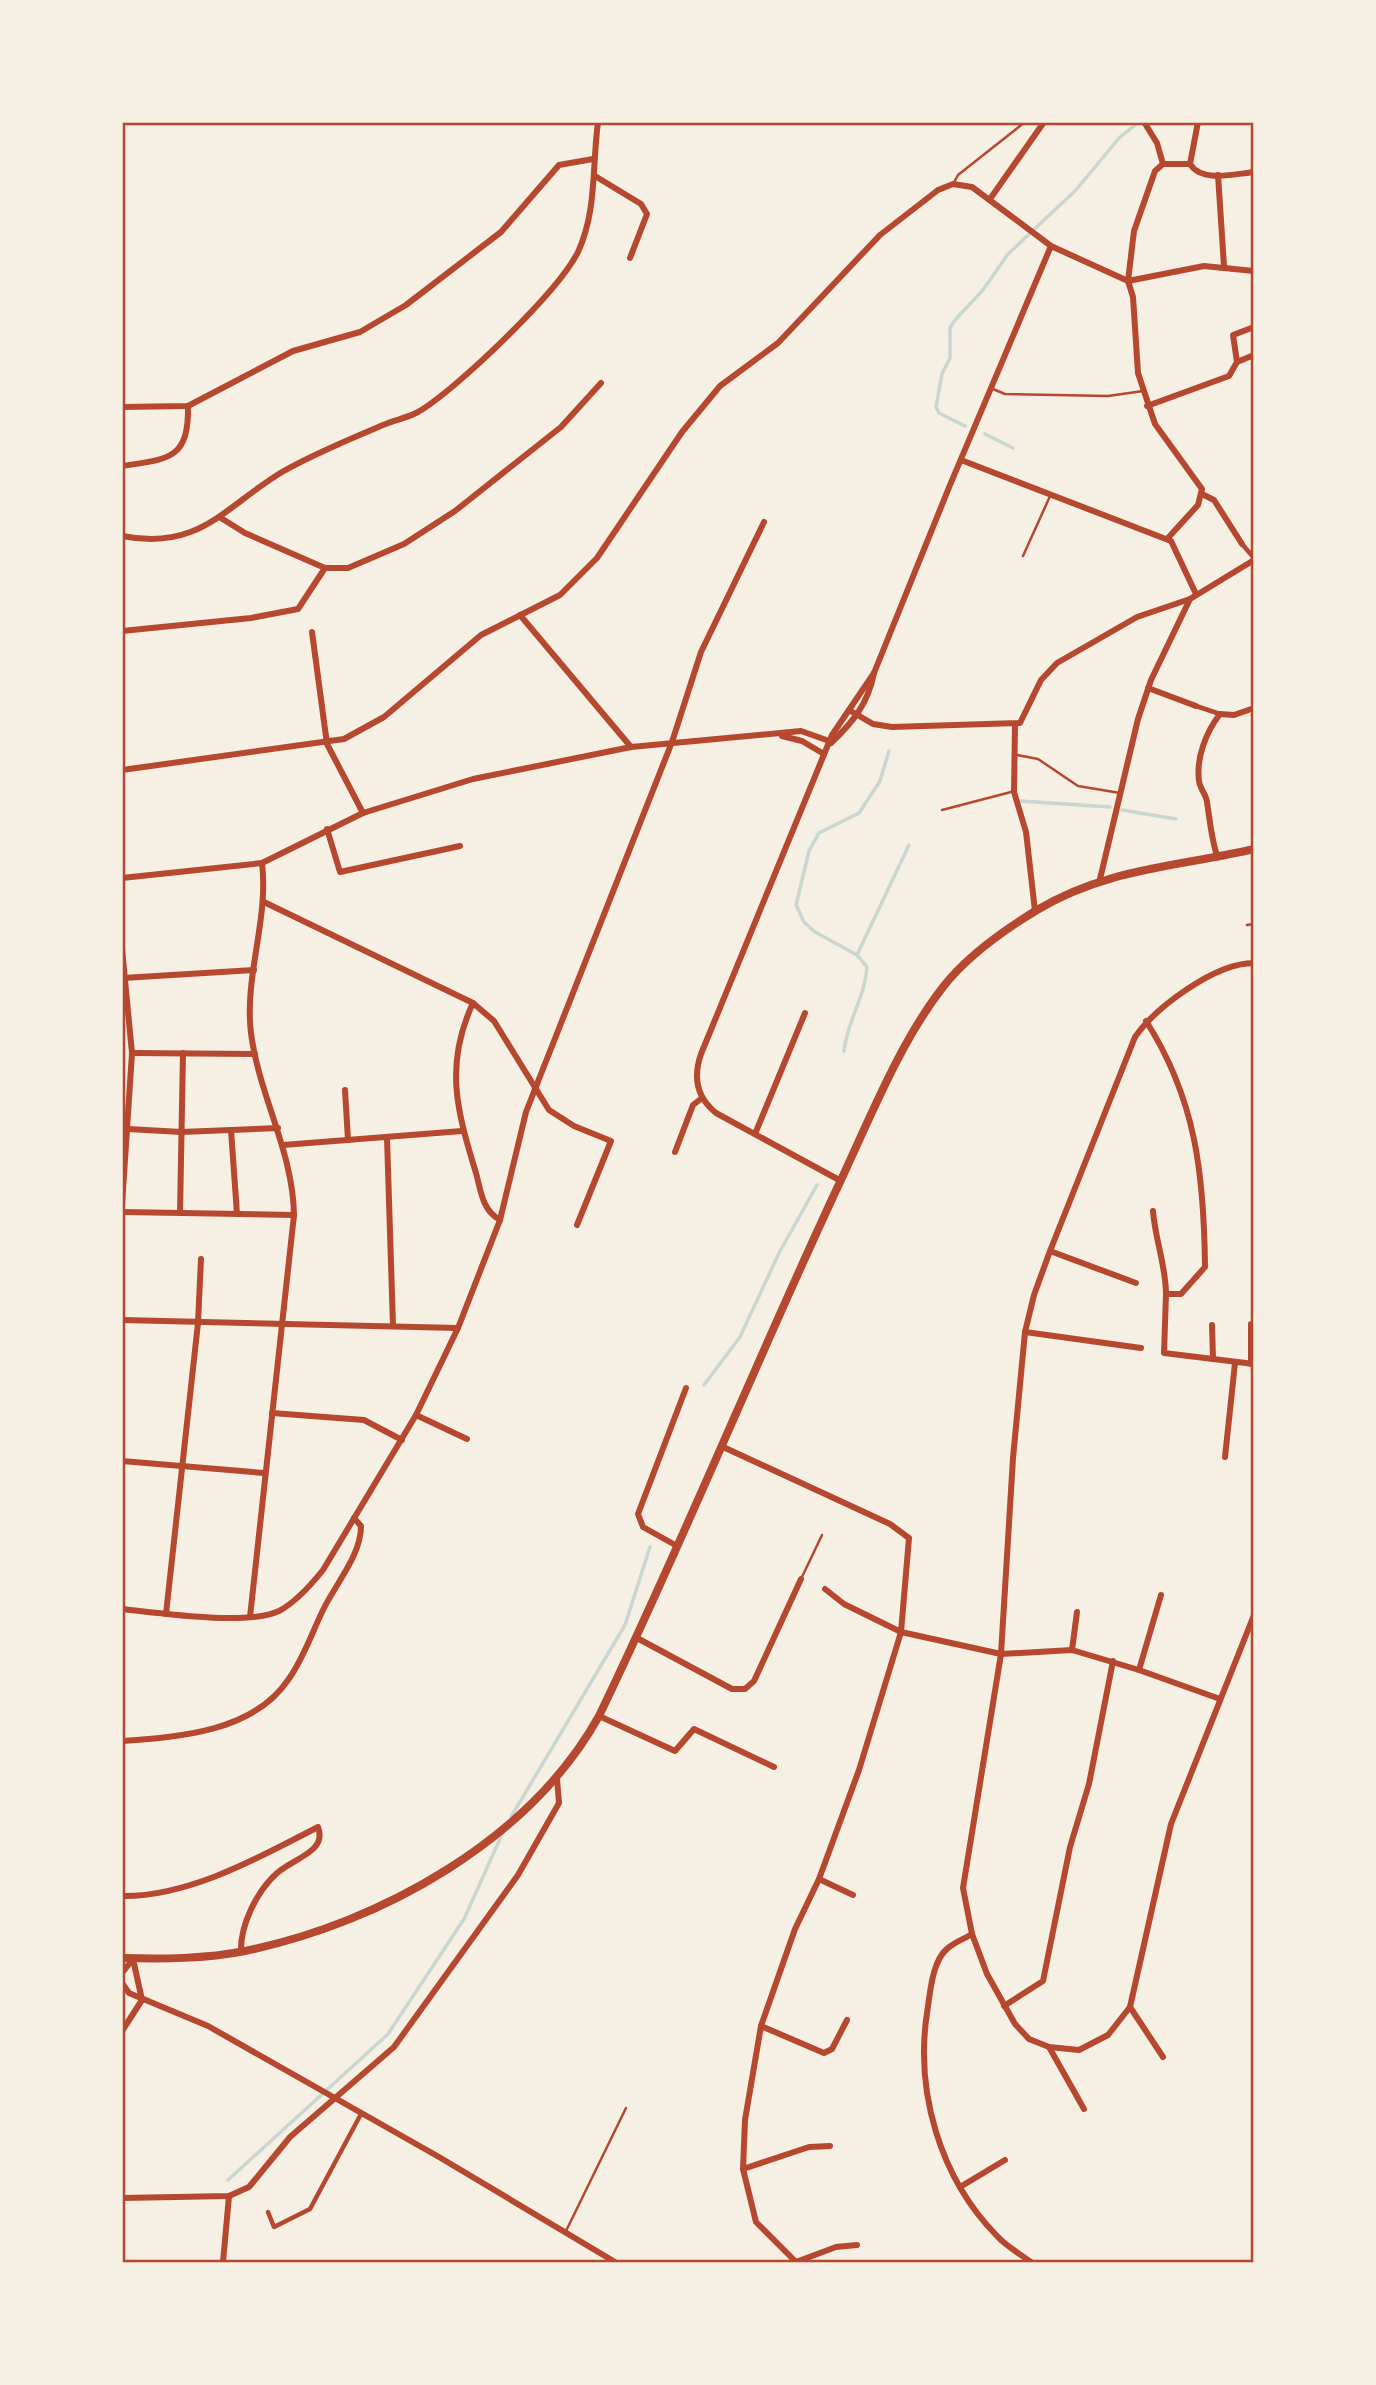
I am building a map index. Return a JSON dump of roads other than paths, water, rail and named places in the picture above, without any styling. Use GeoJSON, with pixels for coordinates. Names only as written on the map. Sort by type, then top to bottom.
{"type":"FeatureCollection","features":[{"type":"Feature","properties":{"kind":"main road"},"geometry":{"type":"LineString","coordinates":[[122,1958],[241,1952],[353,1916],[415,1886],[484,1845],[543,1794],[557,1779],[599,1716],[637,1638],[877,1104],[937,996],[971,959],[1035,911],[1100,879],[1254,849]]}},
{"type":"Feature","properties":{"kind":"street"},"geometry":{"type":"LineString","coordinates":[[122,536],[146,540],[173,538],[221,518],[282,472],[417,412],[485,354],[546,297],[577,253],[593,208],[593,159],[598,122]]}},
{"type":"Feature","properties":{"kind":"street"},"geometry":{"type":"LineString","coordinates":[[990,199],[1044,122]]}},
{"type":"Feature","properties":{"kind":"street"},"geometry":{"type":"LineString","coordinates":[[1198,122],[1190,164],[1197,173],[1218,175],[1254,172]]}},
{"type":"Feature","properties":{"kind":"street"},"geometry":{"type":"LineString","coordinates":[[1145,124],[1157,143],[1163,164]]}},
{"type":"Feature","properties":{"kind":"street"},"geometry":{"type":"LineString","coordinates":[[122,407],[188,406],[293,351],[360,332],[406,305],[501,232],[559,165],[593,159]]}},
{"type":"Feature","properties":{"kind":"street"},"geometry":{"type":"LineString","coordinates":[[1163,164],[1190,164]]}},
{"type":"Feature","properties":{"kind":"street"},"geometry":{"type":"LineString","coordinates":[[1163,164],[1152,178],[1134,230],[1128,281],[1133,297],[1135,352],[1147,406],[1162,435],[1197,480],[1202,494],[1198,505],[1167,539]]}},
{"type":"Feature","properties":{"kind":"street"},"geometry":{"type":"LineString","coordinates":[[1218,175],[1224,266]]}},
{"type":"Feature","properties":{"kind":"street"},"geometry":{"type":"LineString","coordinates":[[595,176],[641,204],[647,214],[630,258]]}},
{"type":"Feature","properties":{"kind":"street"},"geometry":{"type":"LineString","coordinates":[[122,770],[327,744],[367,728],[408,699],[481,635],[560,595],[583,575],[682,432],[720,386],[778,343],[897,219],[938,190],[953,184],[972,187],[1051,246],[1128,281],[1196,267],[1224,266],[1254,271]]}},
{"type":"Feature","properties":{"kind":"street"},"geometry":{"type":"LineString","coordinates":[[841,1181],[716,1113],[702,1098],[696,1078],[701,1054],[824,754],[874,673],[1051,246]]}},
{"type":"Feature","properties":{"kind":"street"},"geometry":{"type":"LineString","coordinates":[[1237,362],[1233,335],[1254,327]]}},
{"type":"Feature","properties":{"kind":"street"},"geometry":{"type":"LineString","coordinates":[[1147,406],[1229,376],[1237,362],[1254,355]]}},
{"type":"Feature","properties":{"kind":"street"},"geometry":{"type":"LineString","coordinates":[[221,518],[245,533],[325,568],[348,568],[404,544],[455,511],[561,427],[601,383]]}},
{"type":"Feature","properties":{"kind":"street"},"geometry":{"type":"LineString","coordinates":[[122,466],[167,459],[182,445],[188,425],[188,406]]}},
{"type":"Feature","properties":{"kind":"street"},"geometry":{"type":"LineString","coordinates":[[961,460],[1167,539],[1177,549],[1193,596],[1148,688],[1134,732],[1100,879]]}},
{"type":"Feature","properties":{"kind":"street"},"geometry":{"type":"LineString","coordinates":[[849,710],[873,724],[892,727],[1015,725],[1023,721],[1041,680],[1057,663],[1137,617],[1193,596],[1254,559],[1214,500],[1202,494]]}},
{"type":"Feature","properties":{"kind":"street"},"geometry":{"type":"LineString","coordinates":[[122,1609],[166,1614],[250,1617],[279,1611],[307,1589],[323,1570],[402,1440],[458,1328],[500,1220],[526,1112],[672,742],[701,652],[764,522]]}},
{"type":"Feature","properties":{"kind":"street"},"geometry":{"type":"LineString","coordinates":[[122,631],[251,618],[298,609],[325,568]]}},
{"type":"Feature","properties":{"kind":"street"},"geometry":{"type":"LineString","coordinates":[[520,615],[631,747]]}},
{"type":"Feature","properties":{"kind":"street"},"geometry":{"type":"LineString","coordinates":[[312,632],[327,744],[363,813]]}},
{"type":"Feature","properties":{"kind":"street"},"geometry":{"type":"LineString","coordinates":[[830,743],[857,715],[872,688],[874,673]]}},
{"type":"Feature","properties":{"kind":"street"},"geometry":{"type":"LineString","coordinates":[[1148,688],[1220,714],[1234,715],[1254,708]]}},
{"type":"Feature","properties":{"kind":"street"},"geometry":{"type":"LineString","coordinates":[[1217,856],[1208,828],[1206,796],[1199,783],[1200,760],[1208,730],[1220,714]]}},
{"type":"Feature","properties":{"kind":"street"},"geometry":{"type":"LineString","coordinates":[[1015,725],[1014,792],[1026,832],[1035,911]]}},
{"type":"Feature","properties":{"kind":"street"},"geometry":{"type":"LineString","coordinates":[[122,878],[262,863],[363,813],[472,779],[631,747],[806,731],[830,743]]}},
{"type":"Feature","properties":{"kind":"street"},"geometry":{"type":"LineString","coordinates":[[775,735],[799,740],[824,754]]}},
{"type":"Feature","properties":{"kind":"street"},"geometry":{"type":"LineString","coordinates":[[327,829],[340,872],[460,846]]}},
{"type":"Feature","properties":{"kind":"street"},"geometry":{"type":"LineString","coordinates":[[250,1617],[294,1215],[292,1181],[255,1054],[250,1011],[264,902],[262,863]]}},
{"type":"Feature","properties":{"kind":"street"},"geometry":{"type":"LineString","coordinates":[[264,902],[473,1003],[494,1021],[549,1110],[574,1126],[611,1141],[577,1225]]}},
{"type":"Feature","properties":{"kind":"street"},"geometry":{"type":"LineString","coordinates":[[122,949],[132,1053],[122,1205]]}},
{"type":"Feature","properties":{"kind":"street"},"geometry":{"type":"LineString","coordinates":[[1254,963],[1212,975],[1146,1020],[1135,1037],[1050,1251],[1034,1295],[1026,1332],[1014,1448],[1001,1654],[963,1888],[972,1934],[1004,2006],[1029,2039],[1049,2047],[1079,2050],[1108,2035],[1130,2007],[1171,1824],[1254,1615]]}},
{"type":"Feature","properties":{"kind":"street"},"geometry":{"type":"LineString","coordinates":[[124,978],[254,970]]}},
{"type":"Feature","properties":{"kind":"street"},"geometry":{"type":"LineString","coordinates":[[473,1003],[457,1049],[456,1105],[485,1205],[500,1220]]}},
{"type":"Feature","properties":{"kind":"street"},"geometry":{"type":"LineString","coordinates":[[755,1134],[805,1013]]}},
{"type":"Feature","properties":{"kind":"street"},"geometry":{"type":"LineString","coordinates":[[1146,1020],[1169,1057],[1193,1131],[1204,1207],[1205,1267],[1181,1294],[1166,1294]]}},
{"type":"Feature","properties":{"kind":"street"},"geometry":{"type":"LineString","coordinates":[[132,1053],[255,1054]]}},
{"type":"Feature","properties":{"kind":"street"},"geometry":{"type":"LineString","coordinates":[[180,1213],[183,1054]]}},
{"type":"Feature","properties":{"kind":"street"},"geometry":{"type":"LineString","coordinates":[[122,1079],[131,1079]]}},
{"type":"Feature","properties":{"kind":"street"},"geometry":{"type":"LineString","coordinates":[[345,1090],[348,1140]]}},
{"type":"Feature","properties":{"kind":"street"},"geometry":{"type":"LineString","coordinates":[[675,1152],[692,1105],[702,1098]]}},
{"type":"Feature","properties":{"kind":"street"},"geometry":{"type":"LineString","coordinates":[[128,1129],[181,1132],[278,1128]]}},
{"type":"Feature","properties":{"kind":"street"},"geometry":{"type":"LineString","coordinates":[[231,1130],[237,1214]]}},
{"type":"Feature","properties":{"kind":"street"},"geometry":{"type":"LineString","coordinates":[[283,1145],[462,1130]]}},
{"type":"Feature","properties":{"kind":"street"},"geometry":{"type":"LineString","coordinates":[[387,1138],[393,1326]]}},
{"type":"Feature","properties":{"kind":"street"},"geometry":{"type":"LineString","coordinates":[[1153,1210],[1155,1238],[1166,1276],[1164,1353],[1252,1364],[1251,1324]]}},
{"type":"Feature","properties":{"kind":"street"},"geometry":{"type":"LineString","coordinates":[[122,1212],[294,1215]]}},
{"type":"Feature","properties":{"kind":"street"},"geometry":{"type":"LineString","coordinates":[[1050,1251],[1136,1283]]}},
{"type":"Feature","properties":{"kind":"street"},"geometry":{"type":"LineString","coordinates":[[166,1614],[198,1322],[201,1259]]}},
{"type":"Feature","properties":{"kind":"street"},"geometry":{"type":"LineString","coordinates":[[122,1320],[458,1328]]}},
{"type":"Feature","properties":{"kind":"street"},"geometry":{"type":"LineString","coordinates":[[1212,1325],[1213,1359]]}},
{"type":"Feature","properties":{"kind":"street"},"geometry":{"type":"LineString","coordinates":[[1026,1332],[1141,1348]]}},
{"type":"Feature","properties":{"kind":"street"},"geometry":{"type":"LineString","coordinates":[[1225,1457],[1234,1363]]}},
{"type":"Feature","properties":{"kind":"street"},"geometry":{"type":"LineString","coordinates":[[677,1546],[643,1527],[638,1514],[686,1388]]}},
{"type":"Feature","properties":{"kind":"street"},"geometry":{"type":"LineString","coordinates":[[272,1413],[364,1420],[402,1440]]}},
{"type":"Feature","properties":{"kind":"street"},"geometry":{"type":"LineString","coordinates":[[416,1415],[467,1438]]}},
{"type":"Feature","properties":{"kind":"street"},"geometry":{"type":"LineString","coordinates":[[722,1446],[890,1524],[909,1538],[901,1632],[875,1722],[819,1879],[795,1929],[761,2026],[745,2120],[743,2169],[756,2222],[796,2262],[836,2247],[857,2245]]}},
{"type":"Feature","properties":{"kind":"street"},"geometry":{"type":"LineString","coordinates":[[122,1461],[264,1473]]}},
{"type":"Feature","properties":{"kind":"street"},"geometry":{"type":"LineString","coordinates":[[122,1741],[186,1737],[214,1729],[275,1696],[300,1662],[324,1608],[361,1541],[361,1526],[354,1518]]}},
{"type":"Feature","properties":{"kind":"street"},"geometry":{"type":"LineString","coordinates":[[637,1638],[732,1689],[745,1689],[754,1681],[801,1579]]}},
{"type":"Feature","properties":{"kind":"street"},"geometry":{"type":"LineString","coordinates":[[825,1589],[844,1604],[901,1632],[1001,1654],[1072,1650],[1113,1661],[1220,1699]]}},
{"type":"Feature","properties":{"kind":"street"},"geometry":{"type":"LineString","coordinates":[[1139,1670],[1161,1595]]}},
{"type":"Feature","properties":{"kind":"street"},"geometry":{"type":"LineString","coordinates":[[1072,1650],[1077,1612]]}},
{"type":"Feature","properties":{"kind":"street"},"geometry":{"type":"LineString","coordinates":[[1004,2006],[1043,1982],[1070,1847],[1089,1784],[1113,1661]]}},
{"type":"Feature","properties":{"kind":"street"},"geometry":{"type":"LineString","coordinates":[[599,1716],[675,1751],[694,1729],[774,1767]]}},
{"type":"Feature","properties":{"kind":"street"},"geometry":{"type":"LineString","coordinates":[[122,2198],[229,2196],[249,2187],[290,2137],[394,2047],[518,1875],[551,1822],[559,1803],[557,1779]]}},
{"type":"Feature","properties":{"kind":"street"},"geometry":{"type":"LineString","coordinates":[[122,1896],[201,1881],[258,1859],[318,1828],[319,1840],[315,1847],[278,1873],[260,1895],[241,1932],[241,1952]]}},
{"type":"Feature","properties":{"kind":"street"},"geometry":{"type":"LineString","coordinates":[[819,1879],[853,1895]]}},
{"type":"Feature","properties":{"kind":"street"},"geometry":{"type":"LineString","coordinates":[[972,1934],[946,1949],[933,1980],[922,2066],[928,2105],[940,2144],[960,2187],[997,2236],[1031,2263]]}},
{"type":"Feature","properties":{"kind":"street"},"geometry":{"type":"LineString","coordinates":[[122,1973],[133,1959]]}},
{"type":"Feature","properties":{"kind":"street"},"geometry":{"type":"LineString","coordinates":[[122,2031],[142,2000],[133,1959]]}},
{"type":"Feature","properties":{"kind":"street"},"geometry":{"type":"LineString","coordinates":[[122,1983],[129,1993],[208,2026],[615,2263]]}},
{"type":"Feature","properties":{"kind":"street"},"geometry":{"type":"LineString","coordinates":[[1130,2007],[1163,2057]]}},
{"type":"Feature","properties":{"kind":"street"},"geometry":{"type":"LineString","coordinates":[[761,2026],[824,2053],[832,2049],[847,2020]]}},
{"type":"Feature","properties":{"kind":"street"},"geometry":{"type":"LineString","coordinates":[[1049,2047],[1084,2109]]}},
{"type":"Feature","properties":{"kind":"street"},"geometry":{"type":"LineString","coordinates":[[268,2212],[274,2227],[310,2209],[361,2114]]}},
{"type":"Feature","properties":{"kind":"street"},"geometry":{"type":"LineString","coordinates":[[743,2169],[809,2147],[830,2146]]}},
{"type":"Feature","properties":{"kind":"street"},"geometry":{"type":"LineString","coordinates":[[960,2187],[1005,2160]]}},
{"type":"Feature","properties":{"kind":"street"},"geometry":{"type":"LineString","coordinates":[[223,2263],[229,2196]]}},
{"type":"Feature","properties":{"kind":"lane"},"geometry":{"type":"LineString","coordinates":[[953,184],[958,175],[1025,122]]}},
{"type":"Feature","properties":{"kind":"lane"},"geometry":{"type":"LineString","coordinates":[[992,388],[1005,394],[1108,396],[1143,391]]}},
{"type":"Feature","properties":{"kind":"lane"},"geometry":{"type":"LineString","coordinates":[[1023,555],[1051,494]]}},
{"type":"Feature","properties":{"kind":"lane"},"geometry":{"type":"LineString","coordinates":[[1014,754],[1038,759],[1078,786],[1121,794]]}},
{"type":"Feature","properties":{"kind":"lane"},"geometry":{"type":"LineString","coordinates":[[942,810],[1014,792]]}},
{"type":"Feature","properties":{"kind":"lane"},"geometry":{"type":"LineString","coordinates":[[1247,925],[1254,924]]}},
{"type":"Feature","properties":{"kind":"lane"},"geometry":{"type":"LineString","coordinates":[[801,1579],[822,1535]]}},
{"type":"Feature","properties":{"kind":"lane"},"geometry":{"type":"LineString","coordinates":[[565,2233],[626,2108]]}},
{"type":"Feature","properties":{"kind":"waterway"},"geometry":{"type":"LineString","coordinates":[[965,426],[939,413],[936,407],[942,374],[950,358],[950,328],[983,290],[1008,254],[1075,191],[1120,137],[1139,122]]}},
{"type":"Feature","properties":{"kind":"waterway"},"geometry":{"type":"LineString","coordinates":[[985,434],[1013,448]]}},
{"type":"Feature","properties":{"kind":"waterway"},"geometry":{"type":"LineString","coordinates":[[844,1051],[867,967],[857,955],[815,932],[804,922],[796,905],[809,851],[819,833],[859,813],[880,781],[889,751]]}},
{"type":"Feature","properties":{"kind":"waterway"},"geometry":{"type":"LineString","coordinates":[[1020,801],[1110,807]]}},
{"type":"Feature","properties":{"kind":"waterway"},"geometry":{"type":"LineString","coordinates":[[1122,810],[1176,819]]}},
{"type":"Feature","properties":{"kind":"waterway"},"geometry":{"type":"LineString","coordinates":[[857,955],[909,845]]}},
{"type":"Feature","properties":{"kind":"waterway"},"geometry":{"type":"LineString","coordinates":[[704,1385],[740,1337],[779,1253],[817,1185]]}},
{"type":"Feature","properties":{"kind":"waterway"},"geometry":{"type":"LineString","coordinates":[[511,1817],[625,1625],[650,1547]]}},
{"type":"Feature","properties":{"kind":"waterway"},"geometry":{"type":"LineString","coordinates":[[228,2180],[388,2034],[464,1919],[504,1830]]}}]}
